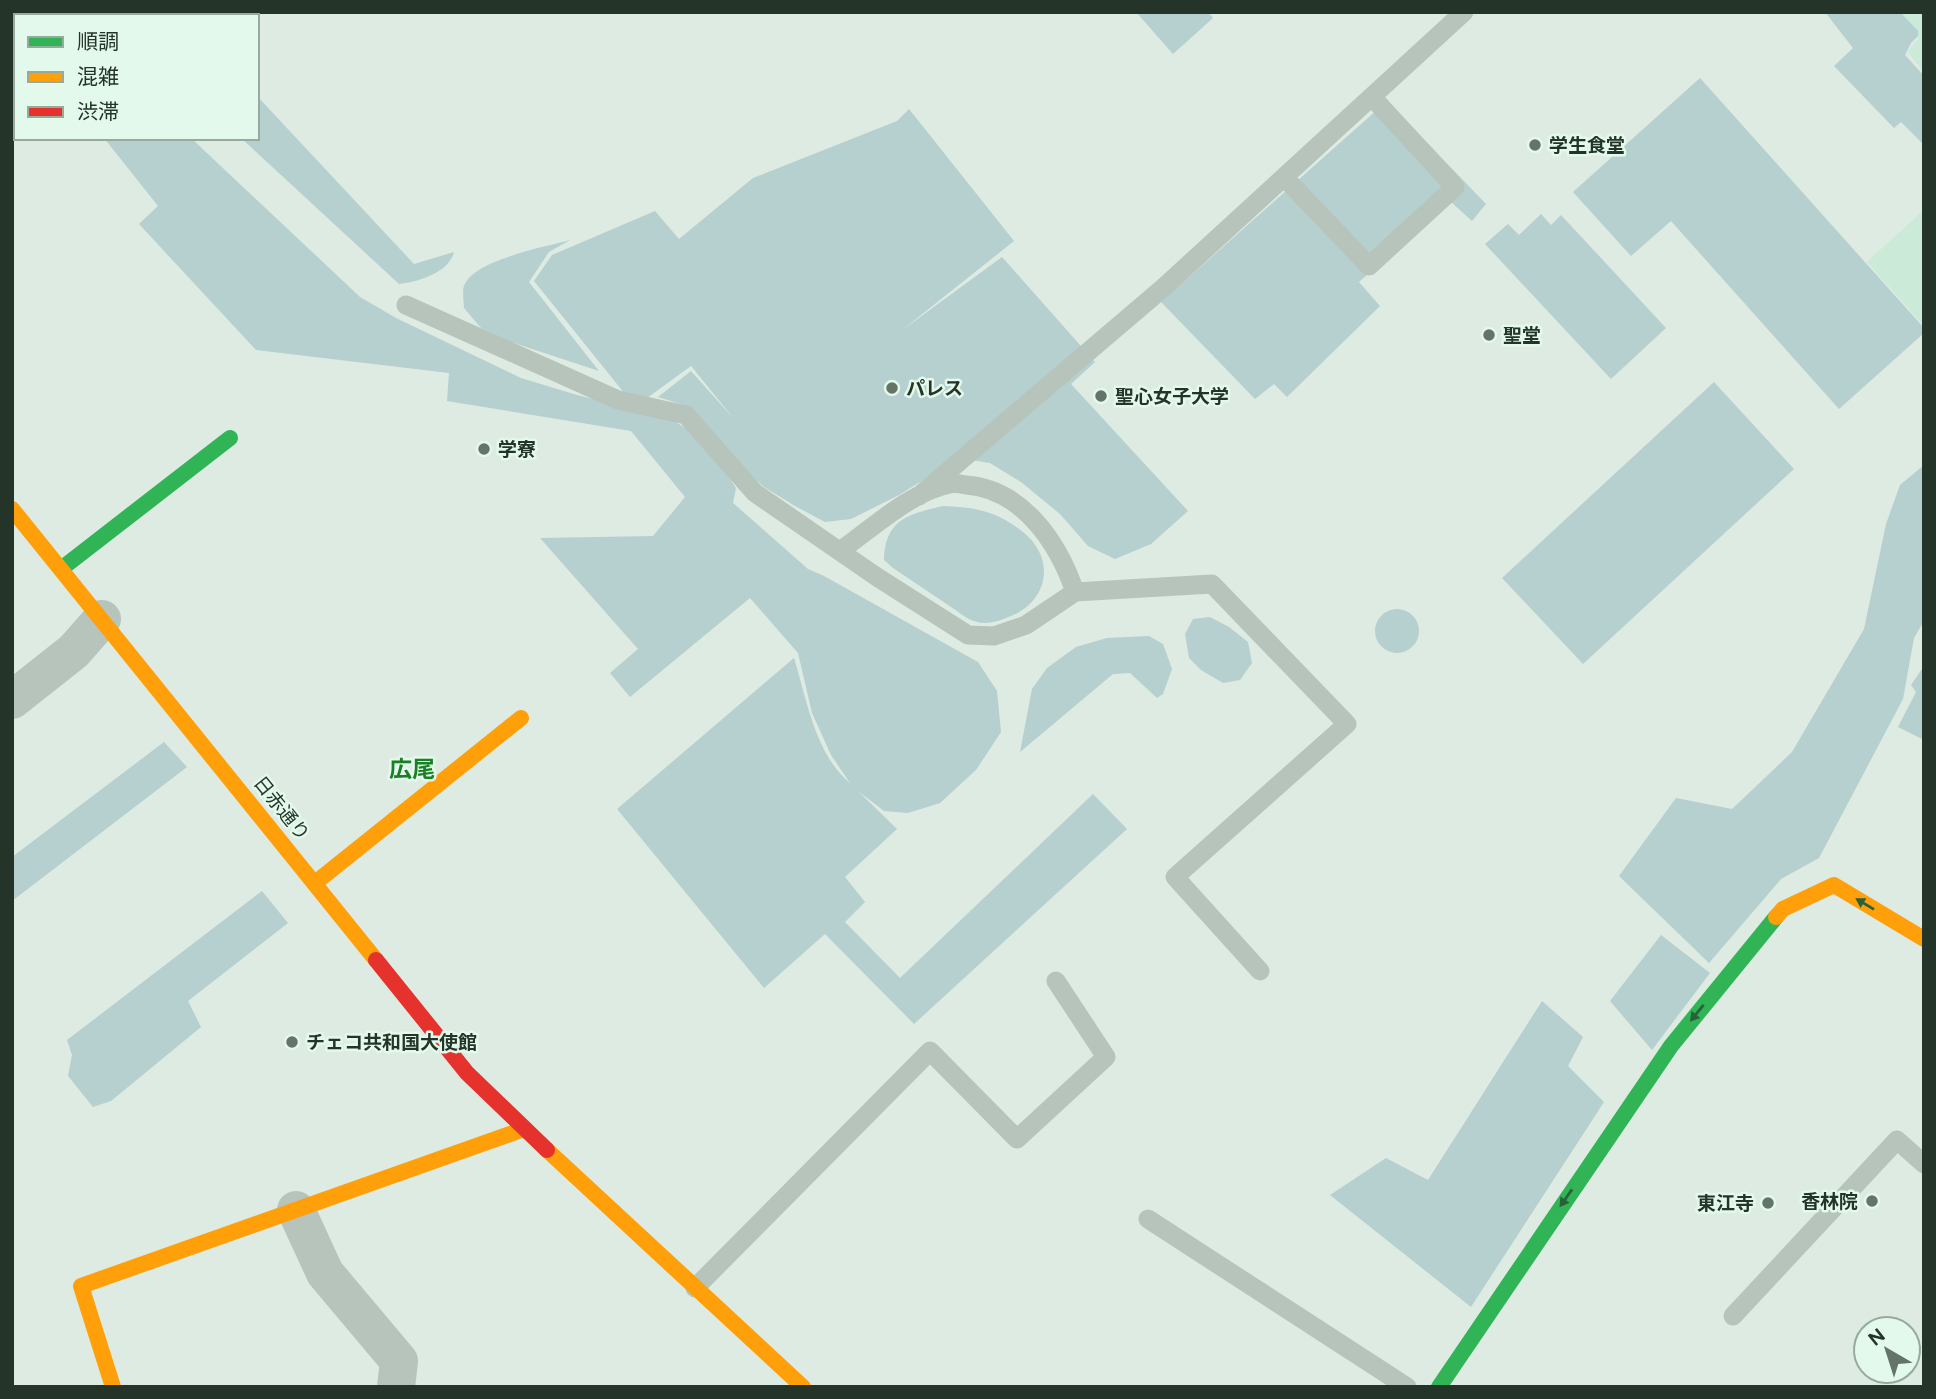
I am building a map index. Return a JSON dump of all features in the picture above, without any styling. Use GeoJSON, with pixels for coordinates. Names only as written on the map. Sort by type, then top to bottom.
{"type":"FeatureCollection","features":[{"type":"Feature","properties":{"kind":"street"},"geometry":{"type":"LineString","coordinates":[[61,569],[230,438]]}},
{"type":"Feature","properties":{"kind":"street","name":"日赤通り"},"geometry":{"type":"LineString","coordinates":[[12,509],[467,1073],[695,1288],[789,1382]]}},
{"type":"Feature","properties":{"kind":"street"},"geometry":{"type":"LineString","coordinates":[[12,701],[74,651],[102,619]]}},
{"type":"Feature","properties":{"kind":"street"},"geometry":{"type":"LineString","coordinates":[[315,883],[522,718]]}},
{"type":"Feature","properties":{"kind":"street"},"geometry":{"type":"LineString","coordinates":[[1439,1387],[1671,1045],[1783,909],[1834,885],[1924,939]]}},
{"type":"Feature","properties":{"kind":"street"},"geometry":{"type":"LineString","coordinates":[[113,1387],[80,1286],[524,1129]]}},
{"type":"Feature","properties":{"kind":"street"},"geometry":{"type":"LineString","coordinates":[[296,1210],[325,1273],[399,1361],[396,1387]]}},
{"type":"Feature","properties":{"kind":"lane"},"geometry":{"type":"LineString","coordinates":[[840,551],[919,496],[1163,288],[1464,12]]}},
{"type":"Feature","properties":{"kind":"lane"},"geometry":{"type":"LineString","coordinates":[[1284,177],[1369,266],[1455,187],[1372,97]]}},
{"type":"Feature","properties":{"kind":"lane"},"geometry":{"type":"LineString","coordinates":[[406,305],[618,400],[686,415],[755,493],[968,635],[994,636],[1026,625],[1075,592],[1212,584],[1347,723],[1175,877],[1260,971]]}},
{"type":"Feature","properties":{"kind":"lane"},"geometry":{"type":"LineString","coordinates":[[919,496],[951,484],[984,486],[1017,503],[1046,533],[1069,574],[1075,592]]}},
{"type":"Feature","properties":{"kind":"lane"},"geometry":{"type":"LineString","coordinates":[[695,1288],[930,1051],[1017,1139],[1106,1057],[1056,981]]}},
{"type":"Feature","properties":{"kind":"lane"},"geometry":{"type":"LineString","coordinates":[[1734,1316],[1897,1140],[1924,1164]]}},
{"type":"Feature","properties":{"kind":"lane"},"geometry":{"type":"LineString","coordinates":[[1148,1219],[1407,1387]]}},
{"type":"Feature","properties":{"kind":"shaded area"},"geometry":{"type":"Polygon","coordinates":[[[1136,12],[1208,12],[1213,18],[1173,54],[1136,12]]]}},
{"type":"Feature","properties":{"kind":"shaded area"},"geometry":{"type":"Polygon","coordinates":[[[1825,12],[1924,12],[1921,33],[1911,43],[1905,55],[1924,76],[1924,145],[1901,122],[1894,128],[1834,66],[1853,48],[1825,12]]]}},
{"type":"Feature","properties":{"kind":"shaded area"},"geometry":{"type":"Polygon","coordinates":[[[1900,12],[1924,12],[1924,72],[1908,52],[1918,39],[1918,31],[1900,12]]]}},
{"type":"Feature","properties":{"kind":"shaded area"},"geometry":{"type":"Polygon","coordinates":[[[1700,78],[1924,328],[1924,333],[1839,409],[1671,221],[1631,256],[1573,192],[1700,78]]]}},
{"type":"Feature","properties":{"kind":"shaded area"},"geometry":{"type":"Polygon","coordinates":[[[259,98],[414,264],[454,252],[446,266],[439,271],[423,279],[399,284],[243,140],[259,140],[259,98]]]}},
{"type":"Feature","properties":{"kind":"shaded area"},"geometry":{"type":"Polygon","coordinates":[[[1387,101],[1486,204],[1472,221],[1450,201],[1359,282],[1380,306],[1287,397],[1274,384],[1255,399],[1161,302],[1387,101]]]}},
{"type":"Feature","properties":{"kind":"shaded area"},"geometry":{"type":"Polygon","coordinates":[[[909,109],[1014,241],[901,331],[1002,257],[1095,362],[1071,384],[1188,511],[1151,544],[1115,559],[1088,546],[1060,514],[1021,482],[990,463],[959,458],[899,495],[851,519],[825,522],[764,487],[741,467],[690,407],[658,397],[691,371],[734,419],[691,366],[647,398],[625,394],[534,281],[552,255],[655,211],[679,239],[753,178],[897,121],[909,109]]]}},
{"type":"Feature","properties":{"kind":"shaded area"},"geometry":{"type":"Polygon","coordinates":[[[106,140],[193,140],[360,297],[396,318],[521,378],[667,417],[689,430],[715,457],[736,488],[733,503],[808,569],[978,662],[997,691],[1001,732],[976,770],[940,803],[908,813],[884,811],[858,791],[897,829],[845,877],[865,902],[845,922],[900,978],[1093,794],[1127,829],[914,1024],[825,934],[764,988],[617,809],[794,658],[820,742],[838,771],[850,783],[831,755],[812,713],[798,653],[750,598],[630,697],[610,673],[638,649],[540,538],[653,536],[685,497],[631,431],[447,401],[449,373],[256,350],[139,224],[158,206],[106,140]]]}},
{"type":"Feature","properties":{"kind":"shaded area"},"geometry":{"type":"Polygon","coordinates":[[[1924,210],[1924,326],[1867,262],[1924,210]]]}},
{"type":"Feature","properties":{"kind":"shaded area"},"geometry":{"type":"Polygon","coordinates":[[[1541,214],[1551,225],[1561,215],[1666,328],[1611,379],[1485,244],[1508,224],[1519,235],[1541,214]]]}},
{"type":"Feature","properties":{"kind":"shaded area"},"geometry":{"type":"Polygon","coordinates":[[[570,240],[549,252],[529,282],[599,371],[502,339],[481,328],[464,308],[464,286],[470,277],[481,269],[511,256],[570,240]]]}},
{"type":"Feature","properties":{"kind":"shaded area"},"geometry":{"type":"Polygon","coordinates":[[[1714,382],[1794,469],[1583,664],[1502,578],[1714,382]]]}},
{"type":"Feature","properties":{"kind":"shaded area"},"geometry":{"type":"Polygon","coordinates":[[[1924,465],[1924,621],[1914,638],[1903,699],[1819,858],[1781,879],[1709,963],[1619,876],[1676,798],[1732,809],[1792,752],[1864,629],[1886,524],[1900,485],[1924,465]]]}},
{"type":"Feature","properties":{"kind":"shaded area"},"geometry":{"type":"Polygon","coordinates":[[[943,506],[975,509],[1004,519],[1034,543],[1041,555],[1043,581],[1031,603],[1020,612],[998,621],[974,621],[884,560],[885,546],[894,527],[910,516],[943,506]]]}},
{"type":"Feature","properties":{"kind":"shaded area"},"geometry":{"type":"Polygon","coordinates":[[[1397,609],[1412,616],[1419,631],[1412,646],[1397,653],[1382,646],[1375,631],[1382,616],[1397,609]]]}},
{"type":"Feature","properties":{"kind":"shaded area"},"geometry":{"type":"Polygon","coordinates":[[[1210,617],[1248,642],[1252,663],[1240,680],[1223,683],[1201,670],[1189,658],[1185,634],[1193,619],[1210,617]]]}},
{"type":"Feature","properties":{"kind":"shaded area"},"geometry":{"type":"Polygon","coordinates":[[[1149,636],[1163,644],[1172,669],[1163,694],[1157,698],[1130,673],[1113,674],[1020,752],[1032,689],[1047,668],[1076,647],[1107,638],[1149,636]]]}},
{"type":"Feature","properties":{"kind":"shaded area"},"geometry":{"type":"Polygon","coordinates":[[[1924,666],[1924,740],[1898,727],[1916,692],[1911,685],[1924,666]]]}},
{"type":"Feature","properties":{"kind":"shaded area"},"geometry":{"type":"Polygon","coordinates":[[[164,742],[187,767],[12,901],[12,857],[164,742]]]}},
{"type":"Feature","properties":{"kind":"shaded area"},"geometry":{"type":"Polygon","coordinates":[[[262,891],[288,923],[188,1001],[201,1027],[111,1101],[93,1107],[68,1076],[72,1055],[67,1040],[262,891]]]}},
{"type":"Feature","properties":{"kind":"shaded area"},"geometry":{"type":"Polygon","coordinates":[[[1661,935],[1710,973],[1652,1050],[1610,1001],[1661,935]]]}},
{"type":"Feature","properties":{"kind":"shaded area"},"geometry":{"type":"Polygon","coordinates":[[[1542,1001],[1583,1037],[1568,1066],[1604,1102],[1471,1307],[1330,1195],[1386,1158],[1428,1180],[1542,1001]]]}},
{"type":"Feature","properties":{"kind":"traffic: fast"},"geometry":{"type":"LineString","coordinates":[[61,569],[230,438]]}},
{"type":"Feature","properties":{"kind":"traffic: fast"},"geometry":{"type":"LineString","coordinates":[[1439,1387],[1671,1046],[1776,917]]}},
{"type":"Feature","properties":{"kind":"traffic: slow"},"geometry":{"type":"LineString","coordinates":[[12,509],[376,960]]}},
{"type":"Feature","properties":{"kind":"traffic: slow"},"geometry":{"type":"LineString","coordinates":[[315,883],[521,718]]}},
{"type":"Feature","properties":{"kind":"traffic: slow"},"geometry":{"type":"LineString","coordinates":[[1776,917],[1783,909],[1834,885],[1924,939]]}},
{"type":"Feature","properties":{"kind":"traffic: slow"},"geometry":{"type":"LineString","coordinates":[[113,1387],[81,1286],[524,1129]]}},
{"type":"Feature","properties":{"kind":"traffic: slow"},"geometry":{"type":"LineString","coordinates":[[547,1150],[803,1387]]}},
{"type":"Feature","properties":{"kind":"traffic: jam"},"geometry":{"type":"LineString","coordinates":[[376,960],[467,1073],[547,1150]]}},
{"type":"Feature","properties":{"kind":"place","name":"学生食堂"},"geometry":{"type":"Point","coordinates":[1535,145]}},
{"type":"Feature","properties":{"kind":"place","name":"聖堂"},"geometry":{"type":"Point","coordinates":[1489,335]}},
{"type":"Feature","properties":{"kind":"place","name":"パレス"},"geometry":{"type":"Point","coordinates":[892,388]}},
{"type":"Feature","properties":{"kind":"place","name":"聖心女子大学"},"geometry":{"type":"Point","coordinates":[1101,396]}},
{"type":"Feature","properties":{"kind":"place","name":"学寮"},"geometry":{"type":"Point","coordinates":[484,449]}},
{"type":"Feature","properties":{"kind":"place","name":"チェコ共和国大使館"},"geometry":{"type":"Point","coordinates":[292,1042]}},
{"type":"Feature","properties":{"kind":"place","name":"香林院"},"geometry":{"type":"Point","coordinates":[1872,1201]}},
{"type":"Feature","properties":{"kind":"place","name":"東江寺"},"geometry":{"type":"Point","coordinates":[1768,1203]}},
{"type":"Feature","properties":{"kind":"district","name":"広尾"},"geometry":{"type":"Point","coordinates":[412,769]}}]}
